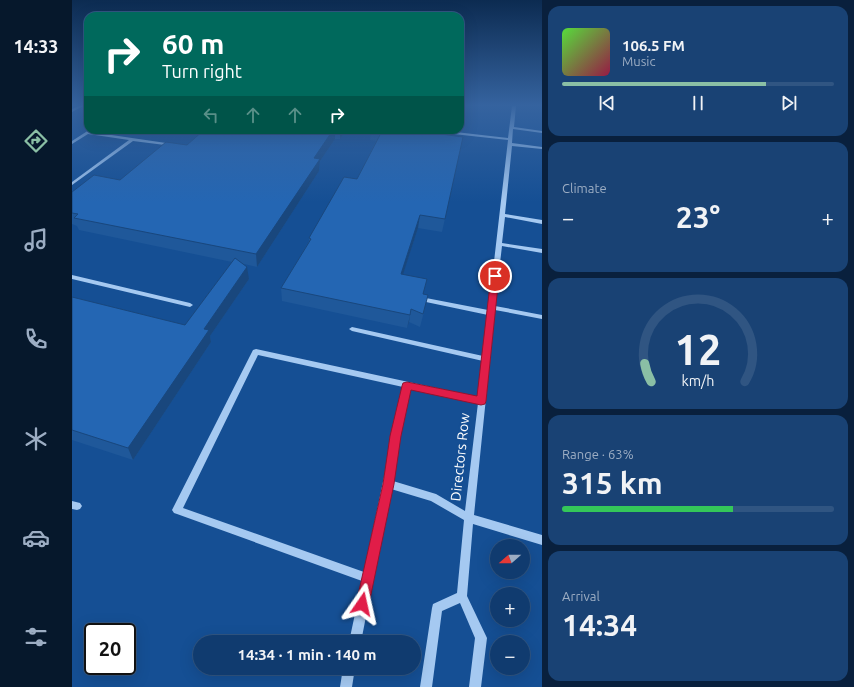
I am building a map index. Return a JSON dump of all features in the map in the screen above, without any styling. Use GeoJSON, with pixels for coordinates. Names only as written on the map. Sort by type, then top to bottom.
{"type":"FeatureCollection","features":[{"type":"Feature","properties":{"kind":"street"},"geometry":{"type":"LineString","coordinates":[[128,138],[181,146]]}},
{"type":"Feature","properties":{"kind":"street"},"geometry":{"type":"LineString","coordinates":[[489,138],[542,148]]}},
{"type":"Feature","properties":{"kind":"street","name":"Directors Row"},"geometry":{"type":"LineString","coordinates":[[475,687],[481,638],[462,596],[468,518],[511,138]]}},
{"type":"Feature","properties":{"kind":"street"},"geometry":{"type":"LineString","coordinates":[[72,184],[133,139]]}},
{"type":"Feature","properties":{"kind":"street"},"geometry":{"type":"LineString","coordinates":[[502,215],[542,222]]}},
{"type":"Feature","properties":{"kind":"street"},"geometry":{"type":"LineString","coordinates":[[499,244],[542,251]]}},
{"type":"Feature","properties":{"kind":"street"},"geometry":{"type":"LineString","coordinates":[[72,277],[190,305]]}},
{"type":"Feature","properties":{"kind":"street"},"geometry":{"type":"LineString","coordinates":[[426,300],[542,317]]}},
{"type":"Feature","properties":{"kind":"street"},"geometry":{"type":"LineString","coordinates":[[352,329],[486,359]]}},
{"type":"Feature","properties":{"kind":"street"},"geometry":{"type":"LineString","coordinates":[[368,578],[177,510],[256,352],[481,401]]}},
{"type":"Feature","properties":{"kind":"street"},"geometry":{"type":"LineString","coordinates":[[356,635],[407,386]]}},
{"type":"Feature","properties":{"kind":"street"},"geometry":{"type":"LineString","coordinates":[[388,484],[433,497],[468,518],[542,540]]}},
{"type":"Feature","properties":{"kind":"street"},"geometry":{"type":"LineString","coordinates":[[426,687],[437,608],[462,596]]}},
{"type":"Feature","properties":{"kind":"street"},"geometry":{"type":"LineString","coordinates":[[346,687],[349,675]]}},
{"type":"Feature","properties":{"kind":"building"},"geometry":{"type":"Polygon","coordinates":[[[195,138],[328,138],[314,158],[320,159],[256,254],[74,218],[78,214],[72,213],[72,192],[94,175],[120,180],[166,142],[187,145],[195,138]]]}},
{"type":"Feature","properties":{"kind":"building"},"geometry":{"type":"Polygon","coordinates":[[[378,138],[463,138],[445,219],[420,215],[401,274],[427,279],[423,294],[428,295],[423,314],[411,309],[410,315],[281,288],[311,239],[309,238],[344,177],[357,179],[378,138]]]}},
{"type":"Feature","properties":{"kind":"building"},"geometry":{"type":"Polygon","coordinates":[[[235,258],[247,267],[204,329],[209,330],[128,448],[72,430],[72,297],[185,325],[235,258]]]}},
{"type":"Feature","properties":{"kind":"route"},"geometry":{"type":"LineString","coordinates":[[362,604],[388,484],[396,436],[407,386],[481,401],[495,276]]}}]}
